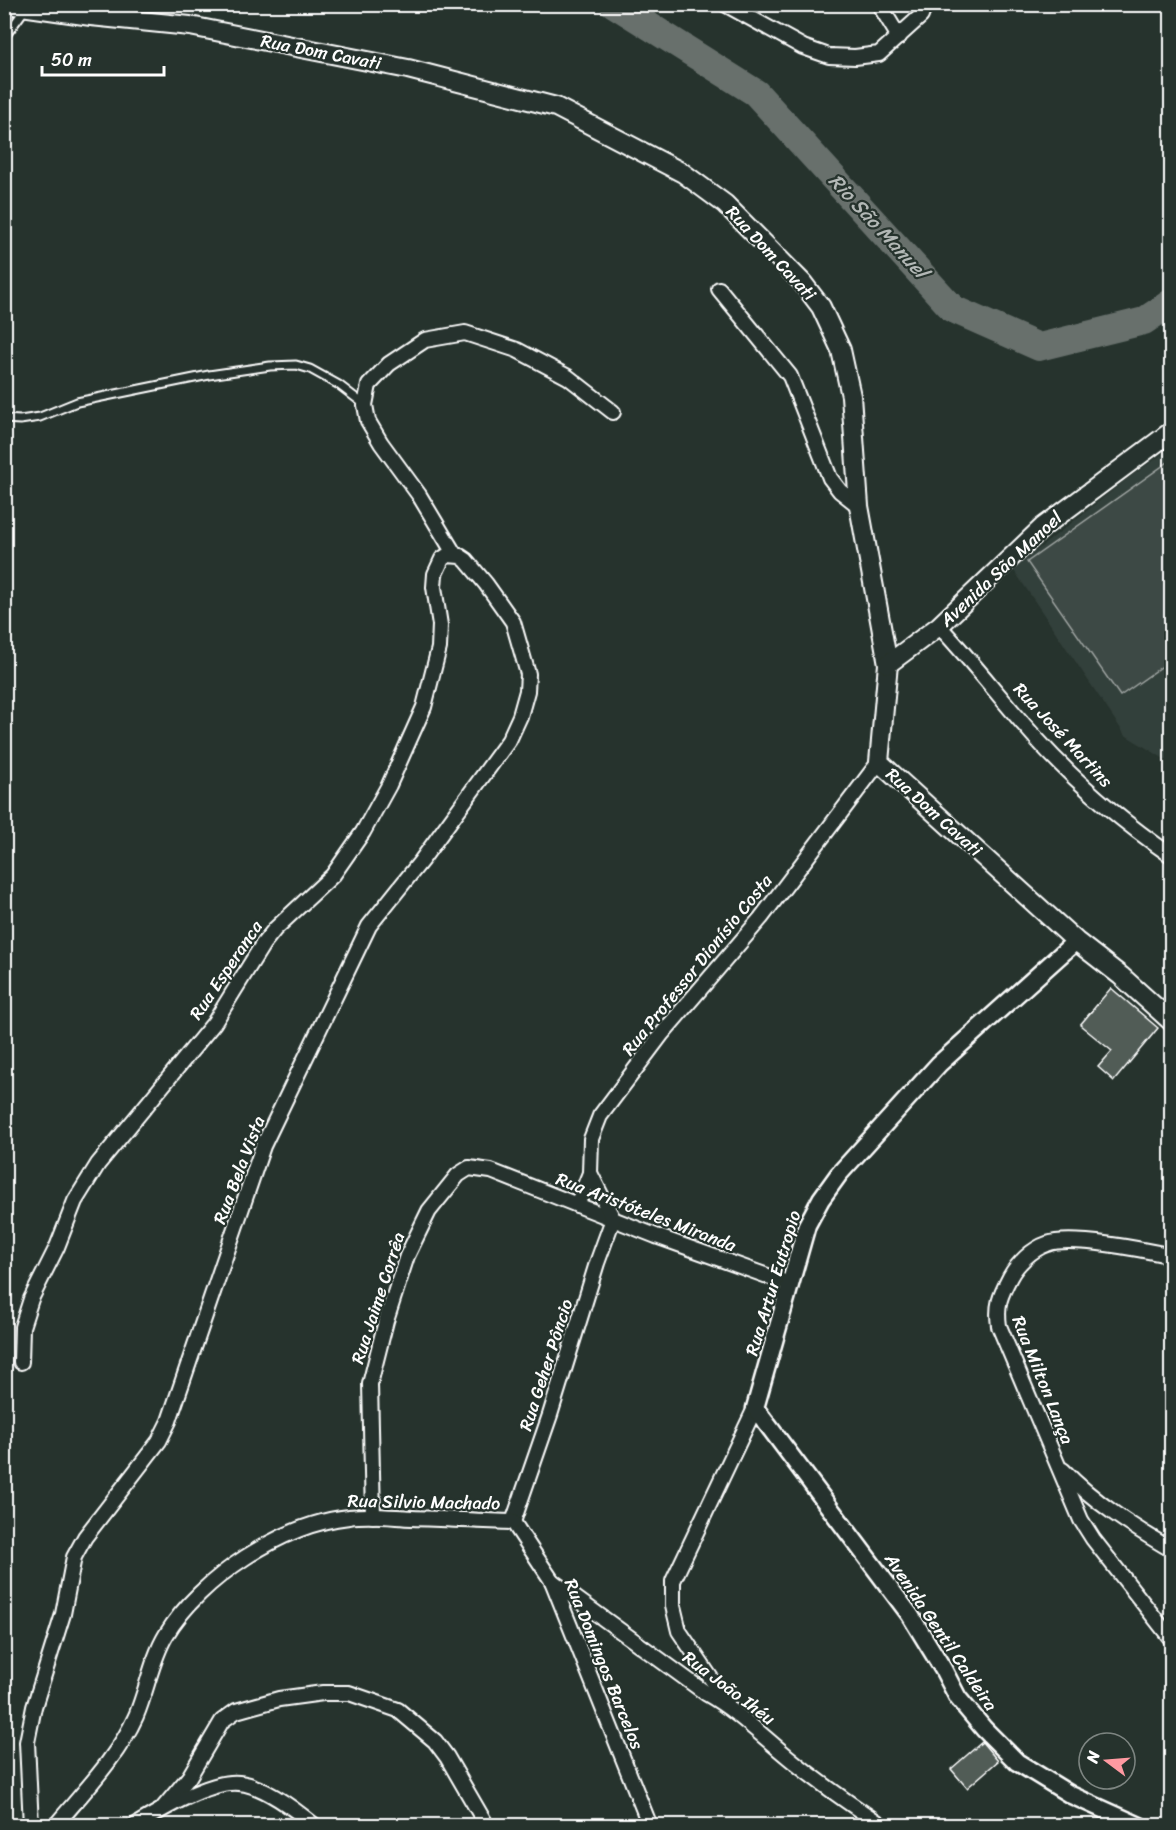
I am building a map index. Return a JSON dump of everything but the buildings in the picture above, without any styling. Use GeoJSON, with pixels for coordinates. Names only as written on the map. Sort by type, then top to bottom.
{"type":"FeatureCollection","features":[{"type":"Feature","properties":{"kind":"main road","name":"Rua Dom Cavati"},"geometry":{"type":"LineString","coordinates":[[8,4],[91,16],[190,26],[420,72],[556,107],[683,173],[725,204],[784,262],[821,307],[842,351],[851,396],[858,506],[888,664],[879,762],[1076,941],[1121,976],[1172,1022]]}},
{"type":"Feature","properties":{"kind":"main road","name":"Avenida São Manoel"},"geometry":{"type":"LineString","coordinates":[[888,664],[939,626],[1043,526],[1172,431]]}},
{"type":"Feature","properties":{"kind":"street"},"geometry":{"type":"LineString","coordinates":[[725,4],[803,47],[829,56],[855,57],[879,54],[921,16],[925,4]]}},
{"type":"Feature","properties":{"kind":"street"},"geometry":{"type":"LineString","coordinates":[[879,4],[899,37]]}},
{"type":"Feature","properties":{"kind":"street"},"geometry":{"type":"LineString","coordinates":[[719,289],[790,376],[830,478],[840,491],[858,506]]}},
{"type":"Feature","properties":{"kind":"street"},"geometry":{"type":"LineString","coordinates":[[364,405],[369,385],[390,364],[425,340],[465,333],[517,350],[568,377],[613,412]]}},
{"type":"Feature","properties":{"kind":"street","name":"Rua Bela Vista"},"geometry":{"type":"LineString","coordinates":[[31,1826],[27,1742],[34,1707],[63,1614],[74,1557],[85,1537],[159,1442],[169,1421],[263,1146],[369,926],[421,861],[509,740],[520,716],[527,691],[528,674],[513,622],[466,560],[448,557],[418,495],[368,421],[364,405]]}},
{"type":"Feature","properties":{"kind":"street","name":"Rua Esperanca"},"geometry":{"type":"LineString","coordinates":[[21,1362],[22,1327],[31,1299],[57,1247],[75,1201],[98,1164],[214,1023],[275,928],[333,875],[363,832],[389,785],[424,707],[439,648],[440,625],[434,587],[435,574],[448,557]]}},
{"type":"Feature","properties":{"kind":"street","name":"Rua José Martins"},"geometry":{"type":"LineString","coordinates":[[939,626],[972,660],[1033,735],[1089,793],[1172,856]]}},
{"type":"Feature","properties":{"kind":"street","name":"Rua Professor Dionísio Costa"},"geometry":{"type":"LineString","coordinates":[[577,1205],[590,1173],[591,1139],[600,1116],[612,1098],[661,1035],[761,918],[879,762]]}},
{"type":"Feature","properties":{"kind":"street","name":"Rua Artur Eutropio"},"geometry":{"type":"LineString","coordinates":[[730,1707],[679,1630],[673,1606],[673,1581],[755,1408],[807,1225],[821,1199],[839,1174],[939,1064],[1076,941]]}},
{"type":"Feature","properties":{"kind":"street","name":"Rua Jaime Corrêa"},"geometry":{"type":"LineString","coordinates":[[373,1516],[370,1384],[407,1256],[429,1211],[458,1175],[469,1168],[491,1171]]}},
{"type":"Feature","properties":{"kind":"street","name":"Rua Aristóteles Miranda"},"geometry":{"type":"LineString","coordinates":[[491,1171],[656,1236],[790,1284]]}},
{"type":"Feature","properties":{"kind":"street"},"geometry":{"type":"LineString","coordinates":[[590,1173],[613,1219]]}},
{"type":"Feature","properties":{"kind":"street","name":"Rua Geher Pôncio"},"geometry":{"type":"LineString","coordinates":[[513,1522],[613,1219]]}},
{"type":"Feature","properties":{"kind":"street","name":"Rua Milton Lança"},"geometry":{"type":"LineString","coordinates":[[1172,1256],[1114,1246],[1066,1241],[1048,1243],[1030,1254],[1013,1271],[997,1309],[999,1326],[1081,1520],[1093,1539],[1172,1640]]}},
{"type":"Feature","properties":{"kind":"street","name":"Avenida Gentil Caldeira"},"geometry":{"type":"LineString","coordinates":[[755,1408],[910,1615],[958,1698],[984,1729],[1017,1762],[1071,1795],[1140,1826]]}},
{"type":"Feature","properties":{"kind":"street"},"geometry":{"type":"LineString","coordinates":[[1058,1465],[1079,1487],[1124,1522],[1172,1550]]}},
{"type":"Feature","properties":{"kind":"street","name":"Rua Silvio Machado"},"geometry":{"type":"LineString","coordinates":[[55,1826],[109,1762],[135,1717],[165,1637],[181,1613],[216,1579],[253,1553],[313,1524],[348,1516],[513,1522]]}},
{"type":"Feature","properties":{"kind":"street","name":"Rua Domingos Barcelos"},"geometry":{"type":"LineString","coordinates":[[513,1522],[552,1581],[650,1826]]}},
{"type":"Feature","properties":{"kind":"street","name":"Rua João Ihéu"},"geometry":{"type":"LineString","coordinates":[[552,1581],[707,1694],[730,1707],[789,1758],[883,1826]]}},
{"type":"Feature","properties":{"kind":"street"},"geometry":{"type":"LineString","coordinates":[[163,1808],[189,1777],[222,1721],[236,1711],[279,1699],[323,1693],[349,1693],[398,1710],[435,1741],[447,1757],[487,1826]]}},
{"type":"Feature","properties":{"kind":"street"},"geometry":{"type":"LineString","coordinates":[[134,1826],[163,1808],[228,1782],[255,1786],[302,1815],[315,1826]]}},
{"type":"Feature","properties":{"kind":"lane"},"geometry":{"type":"LineString","coordinates":[[4,38],[28,7]]}},
{"type":"Feature","properties":{"kind":"lane"},"geometry":{"type":"LineString","coordinates":[[4,419],[20,420],[40,417],[77,402],[209,375],[270,366],[296,365],[310,369],[339,386],[364,405]]}},
{"type":"Feature","properties":{"kind":"shaded area"},"geometry":{"type":"Polygon","coordinates":[[[1171,448],[1171,763],[1125,735],[1013,569],[1127,479],[1171,448]]]}},
{"type":"Feature","properties":{"kind":"shaded area"},"geometry":{"type":"Polygon","coordinates":[[[1171,460],[1171,660],[1120,696],[1027,562],[1171,460]]]}},
{"type":"Feature","properties":{"kind":"waterway","name":"Rio São Manuel"},"geometry":{"type":"LineString","coordinates":[[614,4],[756,93],[953,309],[1039,347],[1144,321],[1172,302]]}}]}
